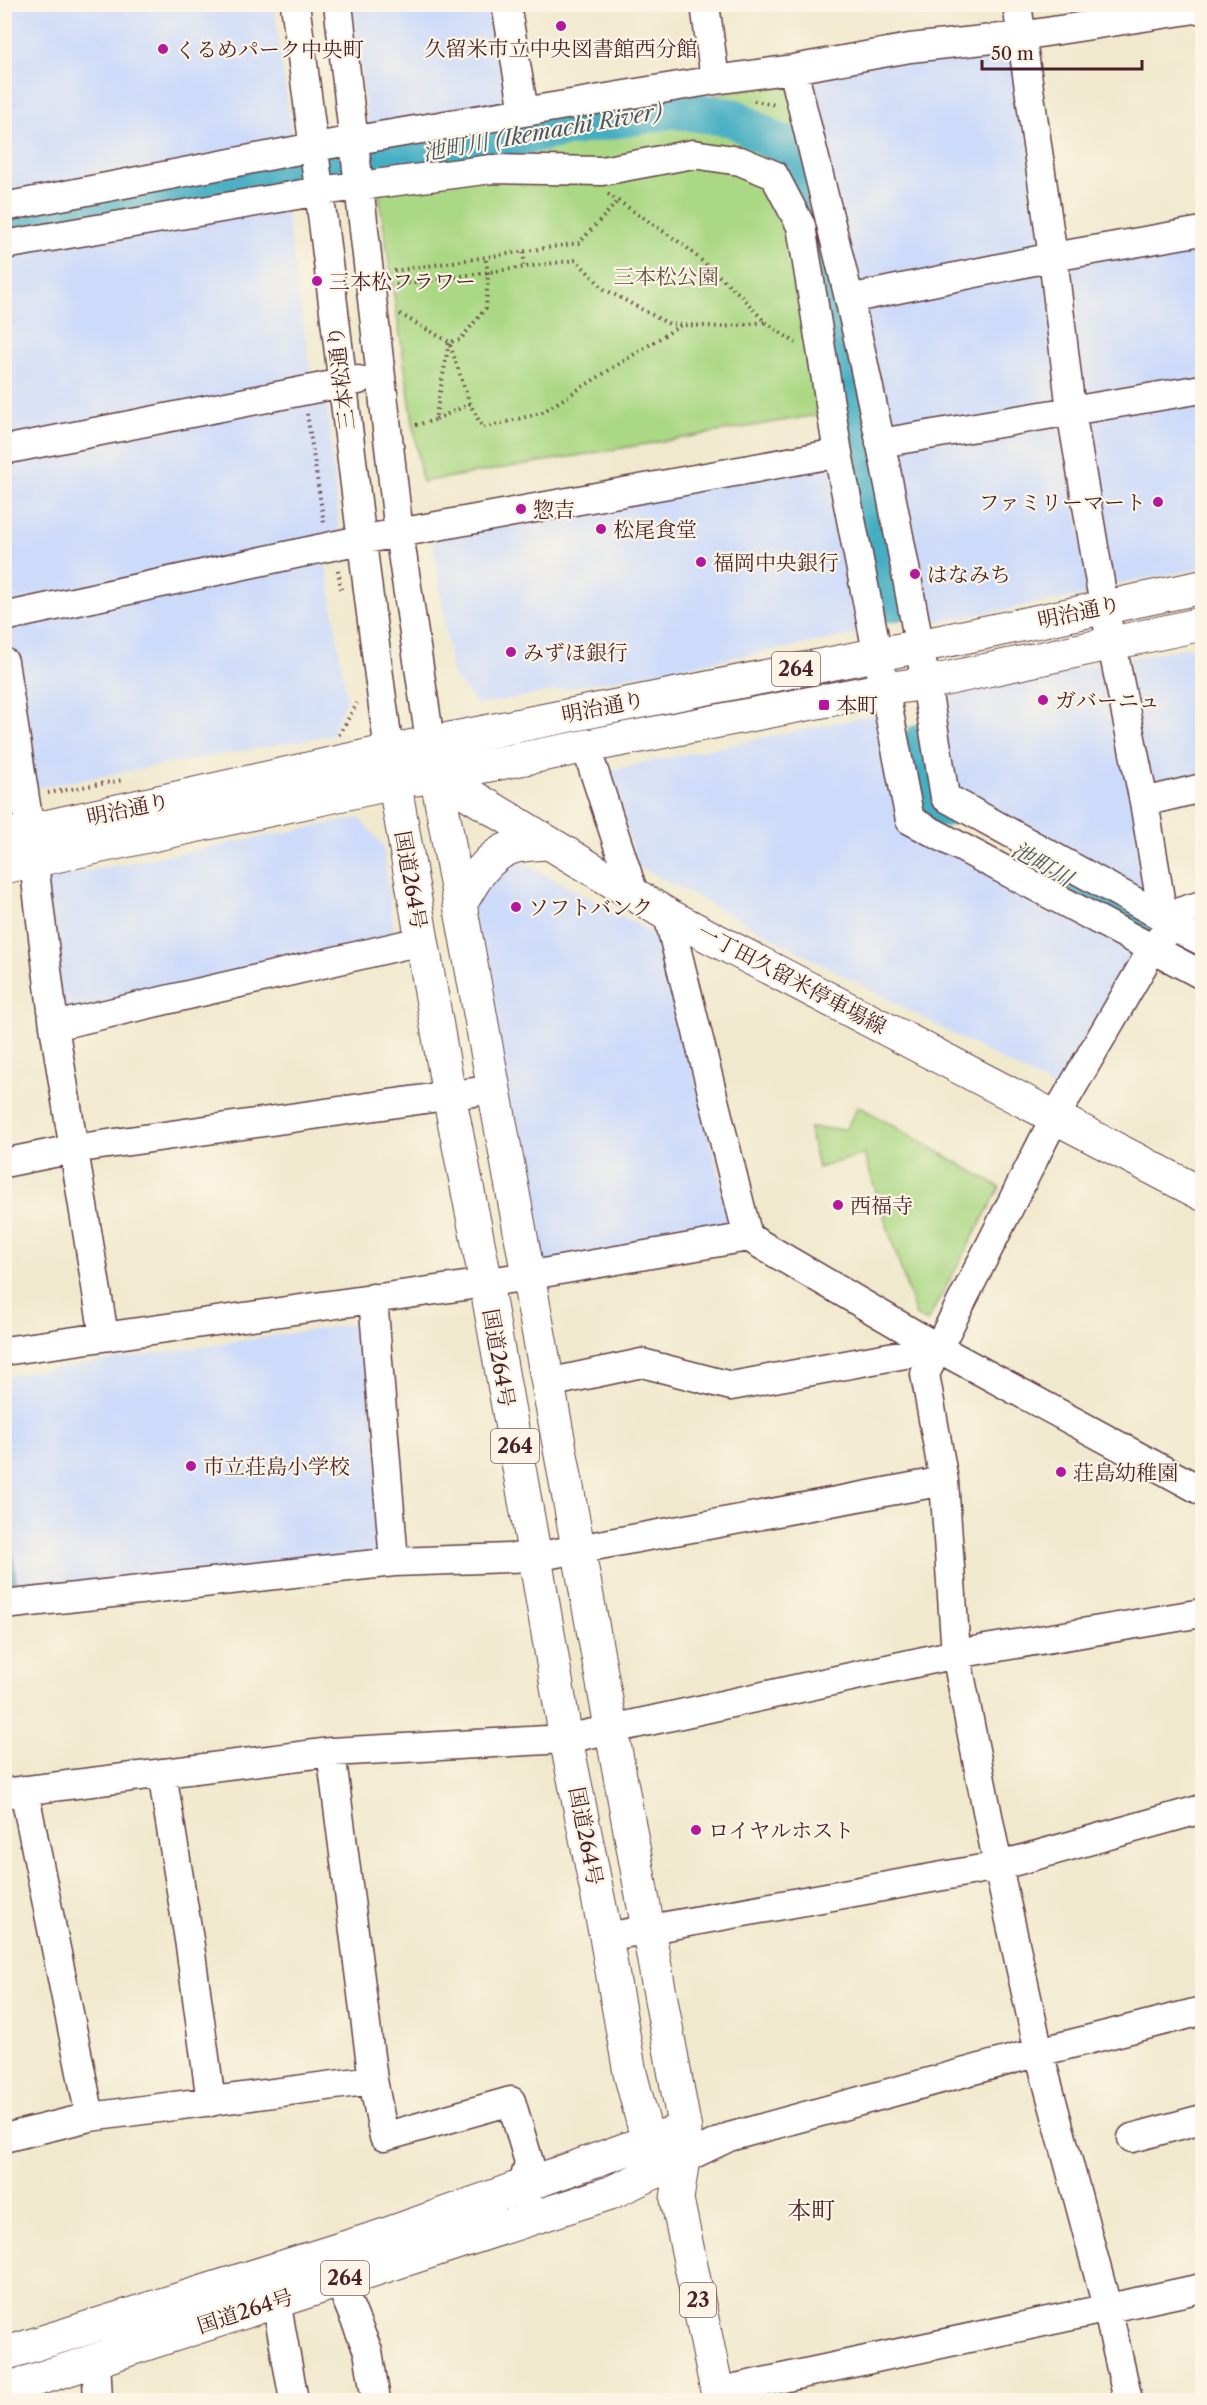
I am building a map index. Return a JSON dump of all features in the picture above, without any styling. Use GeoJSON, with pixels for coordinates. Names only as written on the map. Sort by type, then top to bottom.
{"type":"FeatureCollection","features":[{"type":"Feature","properties":{"kind":"main road","name":"明治通り"},"geometry":{"type":"LineString","coordinates":[[18,849],[430,741],[920,646],[1203,586]]}},
{"type":"Feature","properties":{"kind":"main road","name":"明治通り"},"geometry":{"type":"LineString","coordinates":[[18,849],[394,783],[885,689],[927,683],[1203,624]]}},
{"type":"Feature","properties":{"kind":"main road","name":"国道264号"},"geometry":{"type":"LineString","coordinates":[[430,741],[647,1930],[675,2154]]}},
{"type":"Feature","properties":{"kind":"main road","name":"国道264号"},"geometry":{"type":"LineString","coordinates":[[389,751],[449,1095],[486,1282],[566,1739],[606,1937],[630,2073],[647,2140]]}},
{"type":"Feature","properties":{"kind":"main road","name":"一丁田久留米停車場線"},"geometry":{"type":"LineString","coordinates":[[389,751],[437,775],[668,915],[1203,1194]]}},
{"type":"Feature","properties":{"kind":"main road"},"geometry":{"type":"LineString","coordinates":[[461,903],[475,878],[488,863],[510,848],[548,843]]}},
{"type":"Feature","properties":{"kind":"main road","name":"国道264号"},"geometry":{"type":"LineString","coordinates":[[4,2354],[379,2237],[647,2140],[675,2154]]}},
{"type":"Feature","properties":{"kind":"main road","name":"国道264号"},"geometry":{"type":"LineString","coordinates":[[4,2390],[610,2193],[675,2154]]}},
{"type":"Feature","properties":{"kind":"main road","name":"23"},"geometry":{"type":"LineString","coordinates":[[675,2154],[676,2199],[718,2396]]}},
{"type":"Feature","properties":{"kind":"street","name":"三本松通り"},"geometry":{"type":"LineString","coordinates":[[295,4],[320,191],[360,540],[389,751]]}},
{"type":"Feature","properties":{"kind":"street","name":"三本松通り"},"geometry":{"type":"LineString","coordinates":[[338,4],[399,533],[430,741]]}},
{"type":"Feature","properties":{"kind":"street"},"geometry":{"type":"LineString","coordinates":[[506,4],[524,112]]}},
{"type":"Feature","properties":{"kind":"street"},"geometry":{"type":"LineString","coordinates":[[705,4],[715,80]]}},
{"type":"Feature","properties":{"kind":"street"},"geometry":{"type":"LineString","coordinates":[[1017,4],[1053,257],[1071,411],[1104,606],[1167,921],[1055,1117],[925,1374],[944,1481],[956,1654],[998,1866],[1039,2052],[1107,2307],[1128,2400]]}},
{"type":"Feature","properties":{"kind":"street"},"geometry":{"type":"LineString","coordinates":[[4,207],[314,147],[715,80],[910,48],[1020,36],[1203,8]]}},
{"type":"Feature","properties":{"kind":"street"},"geometry":{"type":"LineString","coordinates":[[793,69],[849,299],[880,443],[927,683],[945,797],[1203,940]]}},
{"type":"Feature","properties":{"kind":"street"},"geometry":{"type":"LineString","coordinates":[[4,245],[320,191],[492,169],[602,171],[693,154],[740,161],[774,175],[801,226],[837,453],[910,820],[1203,975]]}},
{"type":"Feature","properties":{"kind":"street"},"geometry":{"type":"LineString","coordinates":[[849,299],[1053,257],[1203,231]]}},
{"type":"Feature","properties":{"kind":"street"},"geometry":{"type":"LineString","coordinates":[[4,450],[381,375]]}},
{"type":"Feature","properties":{"kind":"street"},"geometry":{"type":"LineString","coordinates":[[880,443],[1203,389]]}},
{"type":"Feature","properties":{"kind":"street"},"geometry":{"type":"LineString","coordinates":[[4,617],[360,540],[837,453]]}},
{"type":"Feature","properties":{"kind":"street"},"geometry":{"type":"LineString","coordinates":[[4,662],[18,849],[54,1026],[104,1336]]}},
{"type":"Feature","properties":{"kind":"street"},"geometry":{"type":"LineString","coordinates":[[586,747],[634,894]]}},
{"type":"Feature","properties":{"kind":"street"},"geometry":{"type":"LineString","coordinates":[[1144,802],[1203,788]]}},
{"type":"Feature","properties":{"kind":"street"},"geometry":{"type":"LineString","coordinates":[[1167,921],[1203,905]]}},
{"type":"Feature","properties":{"kind":"street"},"geometry":{"type":"LineString","coordinates":[[668,915],[748,1237]]}},
{"type":"Feature","properties":{"kind":"street"},"geometry":{"type":"LineString","coordinates":[[54,1026],[422,941]]}},
{"type":"Feature","properties":{"kind":"street"},"geometry":{"type":"LineString","coordinates":[[4,1163],[73,1149],[495,1089]]}},
{"type":"Feature","properties":{"kind":"street"},"geometry":{"type":"LineString","coordinates":[[4,1351],[486,1282],[748,1237],[938,1348],[1203,1491]]}},
{"type":"Feature","properties":{"kind":"street"},"geometry":{"type":"LineString","coordinates":[[373,1298],[394,1562]]}},
{"type":"Feature","properties":{"kind":"street"},"geometry":{"type":"LineString","coordinates":[[548,1383],[642,1363],[731,1386],[938,1348]]}},
{"type":"Feature","properties":{"kind":"street"},"geometry":{"type":"LineString","coordinates":[[4,1605],[394,1562],[535,1557],[944,1481]]}},
{"type":"Feature","properties":{"kind":"street"},"geometry":{"type":"LineString","coordinates":[[90,2116],[14,1792],[331,1752],[566,1739],[956,1654],[1203,1613]]}},
{"type":"Feature","properties":{"kind":"street"},"geometry":{"type":"LineString","coordinates":[[331,1752],[373,2080],[384,2137],[512,2101],[530,2162],[523,2185],[531,2218]]}},
{"type":"Feature","properties":{"kind":"street"},"geometry":{"type":"LineString","coordinates":[[162,1773],[190,1946],[211,2102]]}},
{"type":"Feature","properties":{"kind":"street"},"geometry":{"type":"LineString","coordinates":[[606,1937],[998,1866],[1203,1809]]}},
{"type":"Feature","properties":{"kind":"street"},"geometry":{"type":"LineString","coordinates":[[675,2154],[1039,2052],[1203,2011]]}},
{"type":"Feature","properties":{"kind":"street"},"geometry":{"type":"LineString","coordinates":[[4,2138],[90,2116],[373,2080]]}},
{"type":"Feature","properties":{"kind":"street"},"geometry":{"type":"LineString","coordinates":[[1132,2138],[1203,2119]]}},
{"type":"Feature","properties":{"kind":"street"},"geometry":{"type":"LineString","coordinates":[[339,2281],[368,2351],[376,2400]]}},
{"type":"Feature","properties":{"kind":"street"},"geometry":{"type":"LineString","coordinates":[[718,2396],[1107,2307],[1203,2288]]}},
{"type":"Feature","properties":{"kind":"street"},"geometry":{"type":"LineString","coordinates":[[276,2301],[294,2400]]}},
{"type":"Feature","properties":{"kind":"street"},"geometry":{"type":"LineString","coordinates":[[96,2360],[98,2400]]}},
{"type":"Feature","properties":{"kind":"path"},"geometry":{"type":"LineString","coordinates":[[605,192],[685,246],[737,292],[765,322],[803,348]]}},
{"type":"Feature","properties":{"kind":"path"},"geometry":{"type":"LineString","coordinates":[[394,272],[579,243],[618,201]]}},
{"type":"Feature","properties":{"kind":"path"},"geometry":{"type":"LineString","coordinates":[[523,252],[525,267]]}},
{"type":"Feature","properties":{"kind":"path"},"geometry":{"type":"LineString","coordinates":[[400,314],[449,342],[460,340],[486,308],[488,272],[486,258]]}},
{"type":"Feature","properties":{"kind":"path"},"geometry":{"type":"LineString","coordinates":[[396,285],[576,260],[604,289],[669,324],[722,327],[765,322]]}},
{"type":"Feature","properties":{"kind":"path"},"geometry":{"type":"LineString","coordinates":[[449,342],[470,404],[483,428],[541,413],[682,325]]}},
{"type":"Feature","properties":{"kind":"path"},"geometry":{"type":"LineString","coordinates":[[435,420],[449,342]]}},
{"type":"Feature","properties":{"kind":"path"},"geometry":{"type":"LineString","coordinates":[[416,425],[435,420],[470,404]]}},
{"type":"Feature","properties":{"kind":"path"},"geometry":{"type":"LineString","coordinates":[[306,405],[324,525]]}},
{"type":"Feature","properties":{"kind":"path"},"geometry":{"type":"LineString","coordinates":[[338,570],[341,594]]}},
{"type":"Feature","properties":{"kind":"path"},"geometry":{"type":"LineString","coordinates":[[334,743],[359,700]]}},
{"type":"Feature","properties":{"kind":"path"},"geometry":{"type":"LineString","coordinates":[[38,795],[129,779]]}},
{"type":"Feature","properties":{"kind":"shaded area"},"geometry":{"type":"Polygon","coordinates":[[[5,5],[274,5],[293,143],[5,196],[5,5]]]}},
{"type":"Feature","properties":{"kind":"shaded area"},"geometry":{"type":"Polygon","coordinates":[[[352,5],[497,5],[517,108],[369,130],[352,5]]]}},
{"type":"Feature","properties":{"kind":"shaded area"},"geometry":{"type":"Polygon","coordinates":[[[1014,45],[1047,253],[852,290],[805,76],[1014,45]]]}},
{"type":"Feature","properties":{"kind":"shaded area"},"geometry":{"type":"Polygon","coordinates":[[[285,204],[312,379],[5,442],[5,255],[285,204]]]}},
{"type":"Feature","properties":{"kind":"shaded area"},"geometry":{"type":"Polygon","coordinates":[[[1202,242],[1202,381],[1081,401],[1065,265],[1202,242]]]}},
{"type":"Feature","properties":{"kind":"shaded area"},"geometry":{"type":"Polygon","coordinates":[[[1047,264],[1066,409],[882,439],[859,305],[1047,264]]]}},
{"type":"Feature","properties":{"kind":"shaded area"},"geometry":{"type":"Polygon","coordinates":[[[326,395],[340,538],[10,608],[4,566],[4,461],[326,395]]]}},
{"type":"Feature","properties":{"kind":"shaded area"},"geometry":{"type":"Polygon","coordinates":[[[1202,396],[1202,569],[1112,584],[1078,415],[1202,396]]]}},
{"type":"Feature","properties":{"kind":"shaded area"},"geometry":{"type":"Polygon","coordinates":[[[1059,419],[1092,594],[924,624],[889,447],[1059,419]]]}},
{"type":"Feature","properties":{"kind":"shaded area"},"geometry":{"type":"Polygon","coordinates":[[[832,460],[865,633],[478,705],[452,674],[432,534],[832,460]]]}},
{"type":"Feature","properties":{"kind":"shaded area"},"geometry":{"type":"Polygon","coordinates":[[[325,558],[347,698],[332,735],[34,788],[7,624],[325,558]]]}},
{"type":"Feature","properties":{"kind":"shaded area"},"geometry":{"type":"Polygon","coordinates":[[[1202,645],[1202,782],[1147,794],[1123,659],[1202,645]]]}},
{"type":"Feature","properties":{"kind":"shaded area"},"geometry":{"type":"Polygon","coordinates":[[[1107,662],[1153,899],[955,792],[939,697],[1107,662]]]}},
{"type":"Feature","properties":{"kind":"shaded area"},"geometry":{"type":"Polygon","coordinates":[[[878,714],[905,827],[1136,954],[1058,1090],[638,866],[610,770],[878,714]]]}},
{"type":"Feature","properties":{"kind":"shaded area"},"geometry":{"type":"Polygon","coordinates":[[[359,818],[383,845],[395,941],[63,1013],[46,879],[359,818]]]}},
{"type":"Feature","properties":{"kind":"shaded area"},"geometry":{"type":"Polygon","coordinates":[[[520,861],[660,937],[733,1231],[539,1265],[470,901],[499,867],[520,861]]]}},
{"type":"Feature","properties":{"kind":"shaded area","name":"市立荘島小学校"},"geometry":{"type":"Polygon","coordinates":[[[367,1322],[385,1556],[5,1594],[4,1376],[367,1322]]]}},
{"type":"Feature","properties":{"kind":"green space","name":"三本松公園"},"geometry":{"type":"Polygon","coordinates":[[[788,83],[865,407],[422,482],[379,195],[385,186],[721,93],[788,83]]]}},
{"type":"Feature","properties":{"kind":"green space"},"geometry":{"type":"Polygon","coordinates":[[[858,1106],[1000,1187],[927,1322],[916,1316],[864,1154],[818,1168],[809,1128],[846,1129],[858,1106]]]}},
{"type":"Feature","properties":{"kind":"water"},"geometry":{"type":"Polygon","coordinates":[[[5,1506],[8,1506],[16,1583],[5,1584],[5,1506]]]}},
{"type":"Feature","properties":{"kind":"waterway","name":"池町川 (Ikemachi River)"},"geometry":{"type":"LineString","coordinates":[[4,227],[282,171],[417,154],[673,109],[734,118],[772,140],[794,148],[804,160],[823,274],[892,603]]}},
{"type":"Feature","properties":{"kind":"waterway","name":"池町川"},"geometry":{"type":"LineString","coordinates":[[921,743],[933,802],[943,808]]}},
{"type":"Feature","properties":{"kind":"waterway","name":"池町川"},"geometry":{"type":"LineString","coordinates":[[1072,882],[1202,957]]}},
{"type":"Feature","properties":{"kind":"place","name":"久留米市立中央図書館西分館"},"geometry":{"type":"Point","coordinates":[561,26]}},
{"type":"Feature","properties":{"kind":"place","name":"くるめパーク中央町"},"geometry":{"type":"Point","coordinates":[163,49]}},
{"type":"Feature","properties":{"kind":"place","name":"三本松フラワー"},"geometry":{"type":"Point","coordinates":[317,281]}},
{"type":"Feature","properties":{"kind":"place","name":"ファミリーマート"},"geometry":{"type":"Point","coordinates":[1158,502]}},
{"type":"Feature","properties":{"kind":"place","name":"惣吉"},"geometry":{"type":"Point","coordinates":[521,509]}},
{"type":"Feature","properties":{"kind":"place","name":"松尾食堂"},"geometry":{"type":"Point","coordinates":[601,529]}},
{"type":"Feature","properties":{"kind":"place","name":"福岡中央銀行"},"geometry":{"type":"Point","coordinates":[701,562]}},
{"type":"Feature","properties":{"kind":"place","name":"はなみち"},"geometry":{"type":"Point","coordinates":[915,574]}},
{"type":"Feature","properties":{"kind":"place","name":"みずほ銀行"},"geometry":{"type":"Point","coordinates":[511,652]}},
{"type":"Feature","properties":{"kind":"place","name":"ガバーニュ"},"geometry":{"type":"Point","coordinates":[1043,700]}},
{"type":"Feature","properties":{"kind":"place","name":"本町"},"geometry":{"type":"Point","coordinates":[824,705]}},
{"type":"Feature","properties":{"kind":"place","name":"ソフトバンク"},"geometry":{"type":"Point","coordinates":[516,907]}},
{"type":"Feature","properties":{"kind":"place","name":"西福寺"},"geometry":{"type":"Point","coordinates":[838,1205]}},
{"type":"Feature","properties":{"kind":"place","name":"市立荘島小学校"},"geometry":{"type":"Point","coordinates":[191,1466]}},
{"type":"Feature","properties":{"kind":"place","name":"荘島幼稚園"},"geometry":{"type":"Point","coordinates":[1061,1472]}},
{"type":"Feature","properties":{"kind":"place","name":"ロイヤルホスト"},"geometry":{"type":"Point","coordinates":[696,1830]}},
{"type":"Feature","properties":{"kind":"district","name":"本町"},"geometry":{"type":"Point","coordinates":[811,2210]}}]}
